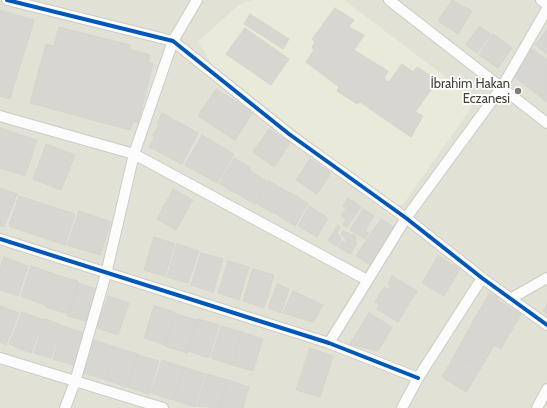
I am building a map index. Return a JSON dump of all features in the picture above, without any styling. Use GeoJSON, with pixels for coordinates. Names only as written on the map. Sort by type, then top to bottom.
{"type":"FeatureCollection","features":[{"type":"Feature","properties":{"kind":"street"},"geometry":{"type":"LineString","coordinates":[[7,0],[173,41],[289,134],[406,218],[482,278],[547,325]]}},
{"type":"Feature","properties":{"kind":"street"},"geometry":{"type":"LineString","coordinates":[[65,408],[75,382],[106,274],[134,154],[173,41],[198,0]]}},
{"type":"Feature","properties":{"kind":"street"},"geometry":{"type":"LineString","coordinates":[[389,0],[547,123]]}},
{"type":"Feature","properties":{"kind":"street"},"geometry":{"type":"LineString","coordinates":[[541,0],[547,5]]}},
{"type":"Feature","properties":{"kind":"street"},"geometry":{"type":"LineString","coordinates":[[329,343],[406,218],[502,87],[547,9]]}},
{"type":"Feature","properties":{"kind":"street"},"geometry":{"type":"LineString","coordinates":[[0,116],[134,154],[367,280]]}},
{"type":"Feature","properties":{"kind":"street"},"geometry":{"type":"LineString","coordinates":[[0,239],[106,274],[329,343],[418,378]]}},
{"type":"Feature","properties":{"kind":"street"},"geometry":{"type":"LineString","coordinates":[[402,408],[418,378],[482,278]]}},
{"type":"Feature","properties":{"kind":"street"},"geometry":{"type":"LineString","coordinates":[[510,299],[547,278]]}},
{"type":"Feature","properties":{"kind":"street"},"geometry":{"type":"LineString","coordinates":[[0,358],[164,408]]}},
{"type":"Feature","properties":{"kind":"street"},"geometry":{"type":"LineString","coordinates":[[537,408],[547,389]]}},
{"type":"Feature","properties":{"kind":"shaded area"},"geometry":{"type":"Polygon","coordinates":[[[0,0],[547,0],[547,408],[0,408],[0,0]]]}},
{"type":"Feature","properties":{"kind":"shaded area"},"geometry":{"type":"Polygon","coordinates":[[[254,0],[344,0],[471,96],[475,102],[403,205],[393,206],[211,64],[198,41],[240,4],[254,0]]]}},
{"type":"Feature","properties":{"kind":"building"},"geometry":{"type":"Polygon","coordinates":[[[452,0],[472,11],[458,34],[438,21],[452,0]]]}},
{"type":"Feature","properties":{"kind":"building"},"geometry":{"type":"Polygon","coordinates":[[[335,8],[354,20],[349,27],[364,35],[354,50],[388,71],[384,79],[389,82],[402,64],[413,72],[417,67],[438,81],[415,112],[423,116],[411,137],[360,102],[357,104],[337,91],[339,87],[306,62],[314,50],[312,48],[315,42],[312,39],[335,8]]]}},
{"type":"Feature","properties":{"kind":"building"},"geometry":{"type":"Polygon","coordinates":[[[0,10],[34,20],[10,99],[0,96],[0,10]]]}},
{"type":"Feature","properties":{"kind":"building"},"geometry":{"type":"Polygon","coordinates":[[[250,14],[289,39],[283,49],[244,24],[250,14]]]}},
{"type":"Feature","properties":{"kind":"building"},"geometry":{"type":"Polygon","coordinates":[[[479,26],[491,34],[477,53],[466,45],[479,26]]]}},
{"type":"Feature","properties":{"kind":"building"},"geometry":{"type":"Polygon","coordinates":[[[59,27],[130,45],[129,49],[150,55],[148,62],[153,64],[138,123],[133,121],[130,130],[30,103],[46,44],[54,46],[59,27]]]}},
{"type":"Feature","properties":{"kind":"building"},"geometry":{"type":"Polygon","coordinates":[[[245,28],[289,59],[271,85],[226,54],[245,28]]]}},
{"type":"Feature","properties":{"kind":"building"},"geometry":{"type":"Polygon","coordinates":[[[547,29],[547,54],[535,45],[547,29]]]}},
{"type":"Feature","properties":{"kind":"building"},"geometry":{"type":"Polygon","coordinates":[[[493,34],[512,48],[498,68],[479,55],[493,34]]]}},
{"type":"Feature","properties":{"kind":"building"},"geometry":{"type":"Polygon","coordinates":[[[531,48],[547,60],[547,102],[513,76],[531,48]]]}},
{"type":"Feature","properties":{"kind":"building"},"geometry":{"type":"Polygon","coordinates":[[[216,89],[253,112],[235,140],[198,116],[216,89]]]}},
{"type":"Feature","properties":{"kind":"building"},"geometry":{"type":"Polygon","coordinates":[[[162,113],[198,133],[182,164],[149,147],[155,137],[153,136],[159,124],[157,123],[162,113]]]}},
{"type":"Feature","properties":{"kind":"building"},"geometry":{"type":"Polygon","coordinates":[[[0,128],[37,140],[25,176],[0,168],[0,128]]]}},
{"type":"Feature","properties":{"kind":"building"},"geometry":{"type":"Polygon","coordinates":[[[269,129],[290,143],[274,167],[253,152],[269,129]]]}},
{"type":"Feature","properties":{"kind":"building"},"geometry":{"type":"Polygon","coordinates":[[[202,135],[234,154],[217,183],[185,165],[202,135]]]}},
{"type":"Feature","properties":{"kind":"building"},"geometry":{"type":"Polygon","coordinates":[[[46,144],[75,155],[61,190],[33,179],[46,144]]]}},
{"type":"Feature","properties":{"kind":"building"},"geometry":{"type":"Polygon","coordinates":[[[234,158],[250,167],[235,193],[219,183],[234,158]]]}},
{"type":"Feature","properties":{"kind":"building"},"geometry":{"type":"Polygon","coordinates":[[[310,159],[331,173],[317,194],[296,180],[310,159]]]}},
{"type":"Feature","properties":{"kind":"building"},"geometry":{"type":"Polygon","coordinates":[[[249,170],[268,182],[255,204],[236,193],[249,170]]]}},
{"type":"Feature","properties":{"kind":"building"},"geometry":{"type":"Polygon","coordinates":[[[269,181],[288,192],[275,214],[256,203],[269,181]]]}},
{"type":"Feature","properties":{"kind":"building"},"geometry":{"type":"Polygon","coordinates":[[[0,188],[17,194],[4,227],[0,226],[0,188]]]}},
{"type":"Feature","properties":{"kind":"building"},"geometry":{"type":"Polygon","coordinates":[[[173,189],[193,200],[176,230],[157,219],[173,189]]]}},
{"type":"Feature","properties":{"kind":"building"},"geometry":{"type":"Polygon","coordinates":[[[289,192],[308,203],[295,226],[276,214],[289,192]]]}},
{"type":"Feature","properties":{"kind":"building"},"geometry":{"type":"Polygon","coordinates":[[[19,196],[75,214],[65,245],[9,226],[19,196]]]}},
{"type":"Feature","properties":{"kind":"building"},"geometry":{"type":"Polygon","coordinates":[[[348,198],[361,207],[347,227],[343,225],[346,219],[341,216],[346,209],[343,206],[348,198]]]}},
{"type":"Feature","properties":{"kind":"building"},"geometry":{"type":"Polygon","coordinates":[[[309,206],[328,218],[317,237],[298,226],[309,206]]]}},
{"type":"Feature","properties":{"kind":"building"},"geometry":{"type":"Polygon","coordinates":[[[363,209],[374,216],[365,231],[369,233],[365,239],[350,230],[363,209]]]}},
{"type":"Feature","properties":{"kind":"building"},"geometry":{"type":"Polygon","coordinates":[[[79,211],[111,222],[100,255],[67,245],[79,211]]]}},
{"type":"Feature","properties":{"kind":"building"},"geometry":{"type":"Polygon","coordinates":[[[381,219],[397,229],[374,267],[356,256],[381,219]]]}},
{"type":"Feature","properties":{"kind":"building"},"geometry":{"type":"Polygon","coordinates":[[[338,225],[340,227],[337,233],[341,239],[336,246],[328,241],[338,225]]]}},
{"type":"Feature","properties":{"kind":"building"},"geometry":{"type":"Polygon","coordinates":[[[343,231],[356,236],[355,242],[357,243],[350,254],[338,247],[342,241],[346,243],[347,241],[345,240],[346,238],[341,235],[343,231]]]}},
{"type":"Feature","properties":{"kind":"building"},"geometry":{"type":"Polygon","coordinates":[[[154,237],[175,244],[165,276],[144,270],[154,237]]]}},
{"type":"Feature","properties":{"kind":"building"},"geometry":{"type":"Polygon","coordinates":[[[177,244],[199,251],[188,283],[167,277],[177,244]]]}},
{"type":"Feature","properties":{"kind":"building"},"geometry":{"type":"Polygon","coordinates":[[[201,253],[223,259],[213,292],[191,285],[201,253]]]}},
{"type":"Feature","properties":{"kind":"building"},"geometry":{"type":"Polygon","coordinates":[[[438,256],[460,269],[444,296],[422,283],[438,256]]]}},
{"type":"Feature","properties":{"kind":"building"},"geometry":{"type":"Polygon","coordinates":[[[4,257],[28,266],[18,296],[0,290],[0,269],[4,257]]]}},
{"type":"Feature","properties":{"kind":"building"},"geometry":{"type":"Polygon","coordinates":[[[228,261],[249,267],[239,300],[218,293],[228,261]]]}},
{"type":"Feature","properties":{"kind":"building"},"geometry":{"type":"Polygon","coordinates":[[[31,266],[55,274],[45,305],[21,296],[31,266]]]}},
{"type":"Feature","properties":{"kind":"building"},"geometry":{"type":"Polygon","coordinates":[[[253,269],[274,275],[264,308],[243,301],[253,269]]]}},
{"type":"Feature","properties":{"kind":"building"},"geometry":{"type":"Polygon","coordinates":[[[56,275],[78,281],[68,314],[46,307],[56,275]]]}},
{"type":"Feature","properties":{"kind":"building"},"geometry":{"type":"Polygon","coordinates":[[[392,276],[417,291],[398,322],[377,309],[380,305],[375,302],[384,287],[389,290],[391,286],[388,284],[392,276]]]}},
{"type":"Feature","properties":{"kind":"building"},"geometry":{"type":"Polygon","coordinates":[[[78,283],[99,290],[89,322],[68,316],[78,283]]]}},
{"type":"Feature","properties":{"kind":"building"},"geometry":{"type":"Polygon","coordinates":[[[277,284],[289,289],[281,313],[268,308],[277,284]]]}},
{"type":"Feature","properties":{"kind":"building"},"geometry":{"type":"Polygon","coordinates":[[[293,291],[323,305],[313,322],[283,313],[293,291]]]}},
{"type":"Feature","properties":{"kind":"building"},"geometry":{"type":"Polygon","coordinates":[[[490,292],[498,297],[497,300],[521,314],[511,332],[478,313],[490,292]]]}},
{"type":"Feature","properties":{"kind":"building"},"geometry":{"type":"Polygon","coordinates":[[[108,296],[129,303],[118,335],[97,328],[108,296]]]}},
{"type":"Feature","properties":{"kind":"building"},"geometry":{"type":"Polygon","coordinates":[[[547,304],[547,314],[543,311],[547,304]]]}},
{"type":"Feature","properties":{"kind":"building"},"geometry":{"type":"Polygon","coordinates":[[[0,306],[19,313],[6,345],[0,342],[0,306]]]}},
{"type":"Feature","properties":{"kind":"building"},"geometry":{"type":"Polygon","coordinates":[[[154,306],[175,312],[165,345],[144,338],[154,306]]]}},
{"type":"Feature","properties":{"kind":"building"},"geometry":{"type":"Polygon","coordinates":[[[22,312],[44,320],[31,353],[9,344],[22,312]]]}},
{"type":"Feature","properties":{"kind":"building"},"geometry":{"type":"Polygon","coordinates":[[[369,313],[392,327],[378,351],[350,344],[369,313]]]}},
{"type":"Feature","properties":{"kind":"building"},"geometry":{"type":"Polygon","coordinates":[[[176,314],[197,320],[187,353],[165,346],[176,314]]]}},
{"type":"Feature","properties":{"kind":"building"},"geometry":{"type":"Polygon","coordinates":[[[477,314],[510,332],[501,349],[468,331],[477,314]]]}},
{"type":"Feature","properties":{"kind":"building"},"geometry":{"type":"Polygon","coordinates":[[[45,319],[62,325],[51,358],[34,353],[45,319]]]}},
{"type":"Feature","properties":{"kind":"building"},"geometry":{"type":"Polygon","coordinates":[[[198,319],[219,325],[209,358],[188,351],[198,319]]]}},
{"type":"Feature","properties":{"kind":"building"},"geometry":{"type":"Polygon","coordinates":[[[63,326],[84,333],[74,365],[53,359],[63,326]]]}},
{"type":"Feature","properties":{"kind":"building"},"geometry":{"type":"Polygon","coordinates":[[[221,326],[242,332],[232,365],[211,358],[221,326]]]}},
{"type":"Feature","properties":{"kind":"building"},"geometry":{"type":"Polygon","coordinates":[[[468,331],[494,345],[481,368],[455,354],[468,331]]]}},
{"type":"Feature","properties":{"kind":"building"},"geometry":{"type":"Polygon","coordinates":[[[242,332],[263,339],[253,371],[232,365],[242,332]]]}},
{"type":"Feature","properties":{"kind":"building"},"geometry":{"type":"Polygon","coordinates":[[[94,340],[115,347],[105,380],[84,373],[94,340]]]}},
{"type":"Feature","properties":{"kind":"building"},"geometry":{"type":"Polygon","coordinates":[[[116,348],[138,354],[127,387],[106,380],[116,348]]]}},
{"type":"Feature","properties":{"kind":"building"},"geometry":{"type":"Polygon","coordinates":[[[310,348],[333,356],[320,397],[296,390],[310,348]]]}},
{"type":"Feature","properties":{"kind":"building"},"geometry":{"type":"Polygon","coordinates":[[[455,354],[481,368],[466,392],[442,377],[455,354]]]}},
{"type":"Feature","properties":{"kind":"building"},"geometry":{"type":"Polygon","coordinates":[[[138,355],[159,361],[149,394],[128,387],[138,355]]]}},
{"type":"Feature","properties":{"kind":"building"},"geometry":{"type":"Polygon","coordinates":[[[162,360],[183,367],[173,400],[151,393],[162,360]]]}},
{"type":"Feature","properties":{"kind":"building"},"geometry":{"type":"Polygon","coordinates":[[[184,367],[205,374],[195,407],[174,400],[184,367]]]}},
{"type":"Feature","properties":{"kind":"building"},"geometry":{"type":"Polygon","coordinates":[[[207,374],[228,380],[219,408],[197,406],[207,374]]]}},
{"type":"Feature","properties":{"kind":"building"},"geometry":{"type":"Polygon","coordinates":[[[228,380],[249,387],[243,408],[219,408],[228,380]]]}},
{"type":"Feature","properties":{"kind":"cycle path"},"geometry":{"type":"LineString","coordinates":[[7,0],[173,41],[289,134],[406,218],[482,278],[547,325]]}},
{"type":"Feature","properties":{"kind":"cycle path"},"geometry":{"type":"LineString","coordinates":[[0,239],[329,343],[418,378]]}},
{"type":"Feature","properties":{"kind":"place","name":"İbrahim Hakan Eczanesi"},"geometry":{"type":"Point","coordinates":[518,91]}}]}
